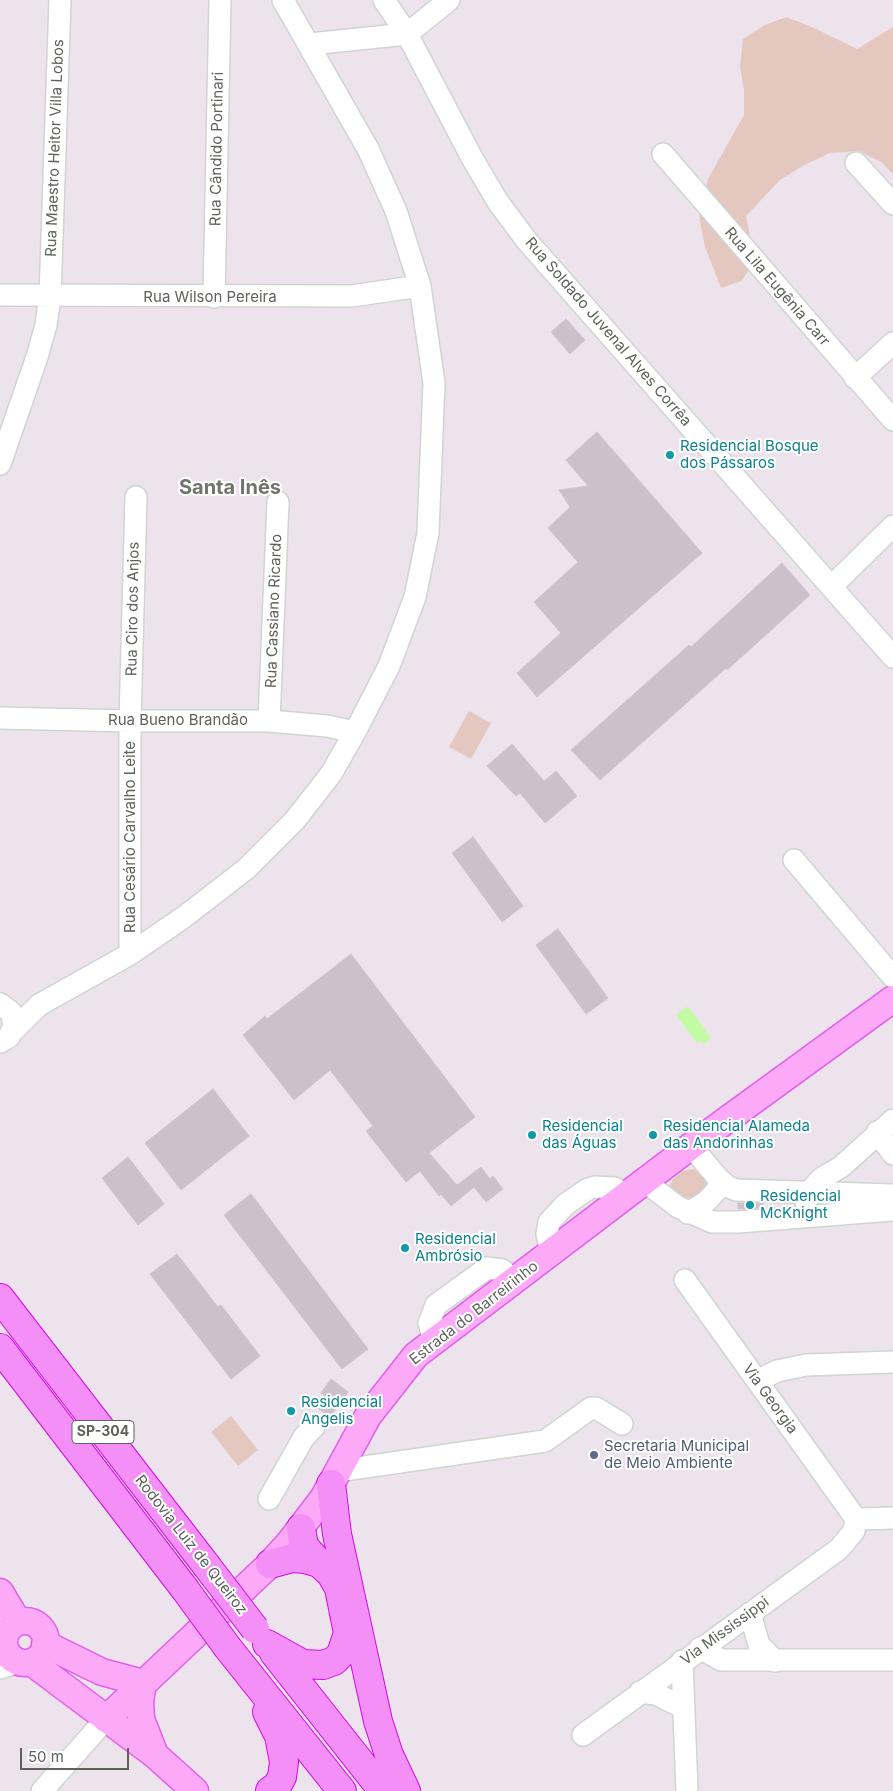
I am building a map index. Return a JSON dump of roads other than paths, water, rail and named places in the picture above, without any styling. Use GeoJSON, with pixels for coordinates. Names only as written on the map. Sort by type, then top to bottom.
{"type":"FeatureCollection","features":[{"type":"Feature","properties":{"kind":"highway","name":"Rodovia Luiz de Queiroz"},"geometry":{"type":"LineString","coordinates":[[0,1298],[383,1791]]}},
{"type":"Feature","properties":{"kind":"highway","name":"Rodovia Luiz de Queiroz"},"geometry":{"type":"LineString","coordinates":[[0,1348],[228,1648],[342,1791]]}},
{"type":"Feature","properties":{"kind":"highway"},"geometry":{"type":"LineString","coordinates":[[334,1478],[337,1534],[378,1721],[389,1755],[406,1791]]}},
{"type":"Feature","properties":{"kind":"highway"},"geometry":{"type":"LineString","coordinates":[[261,1636],[292,1659],[313,1666],[334,1661],[341,1654],[348,1633],[339,1588],[331,1574],[304,1546],[304,1524],[322,1520],[329,1524],[337,1534]]}},
{"type":"Feature","properties":{"kind":"highway"},"geometry":{"type":"LineString","coordinates":[[270,1564],[292,1558],[305,1558],[319,1563]]}},
{"type":"Feature","properties":{"kind":"highway"},"geometry":{"type":"LineString","coordinates":[[249,1675],[279,1736],[282,1749],[284,1762],[282,1777],[277,1786],[270,1791]]}},
{"type":"Feature","properties":{"kind":"main road","name":"Estrada do Barreirinho"},"geometry":{"type":"LineString","coordinates":[[106,1719],[270,1564],[304,1524],[334,1478],[368,1416],[416,1355],[691,1146],[893,999]]}},
{"type":"Feature","properties":{"kind":"main road"},"geometry":{"type":"LineString","coordinates":[[0,1592],[10,1625]]}},
{"type":"Feature","properties":{"kind":"main road"},"geometry":{"type":"LineString","coordinates":[[17,1657],[42,1631],[38,1626],[25,1621],[10,1625],[4,1635],[4,1642],[17,1657],[156,1755],[195,1791]]}},
{"type":"Feature","properties":{"kind":"main road"},"geometry":{"type":"LineString","coordinates":[[17,1657],[102,1672],[143,1683],[140,1701],[141,1719],[156,1755]]}},
{"type":"Feature","properties":{"kind":"street","name":"Rua Maestro Heitor Villa Lobos"},"geometry":{"type":"LineString","coordinates":[[0,464],[37,356],[50,297],[60,0]]}},
{"type":"Feature","properties":{"kind":"street","name":"Rua Cândido Portinari"},"geometry":{"type":"LineString","coordinates":[[214,297],[220,0]]}},
{"type":"Feature","properties":{"kind":"street"},"geometry":{"type":"LineString","coordinates":[[6,1037],[39,1005],[130,954],[184,917],[246,869],[295,820],[325,782],[354,732],[389,666],[415,597],[428,533],[434,383],[420,286],[396,211],[368,149],[310,44],[283,0]]}},
{"type":"Feature","properties":{"kind":"street","name":"Rua Soldado Juvenal Alves Corrêa"},"geometry":{"type":"LineString","coordinates":[[384,0],[407,34],[472,158],[498,202],[528,241],[893,656]]}},
{"type":"Feature","properties":{"kind":"street"},"geometry":{"type":"LineString","coordinates":[[310,44],[407,34],[449,0]]}},
{"type":"Feature","properties":{"kind":"street","name":"Rua Lila Eugênia Carr"},"geometry":{"type":"LineString","coordinates":[[662,154],[893,420]]}},
{"type":"Feature","properties":{"kind":"street"},"geometry":{"type":"LineString","coordinates":[[856,163],[893,204]]}},
{"type":"Feature","properties":{"kind":"street","name":"Rua Wilson Pereira"},"geometry":{"type":"LineString","coordinates":[[0,295],[50,297],[352,296],[420,286]]}},
{"type":"Feature","properties":{"kind":"street"},"geometry":{"type":"LineString","coordinates":[[855,378],[893,344]]}},
{"type":"Feature","properties":{"kind":"street","name":"Rua Ciro dos Anjos"},"geometry":{"type":"LineString","coordinates":[[130,721],[136,497]]}},
{"type":"Feature","properties":{"kind":"street","name":"Rua Cassiano Ricardo"},"geometry":{"type":"LineString","coordinates":[[269,720],[278,502]]}},
{"type":"Feature","properties":{"kind":"street"},"geometry":{"type":"LineString","coordinates":[[831,586],[893,526]]}},
{"type":"Feature","properties":{"kind":"street","name":"Rua Bueno Brandão"},"geometry":{"type":"LineString","coordinates":[[0,718],[130,721],[269,720],[327,726],[354,732]]}},
{"type":"Feature","properties":{"kind":"street","name":"Rua Cesário Carvalho Leite"},"geometry":{"type":"LineString","coordinates":[[130,721],[130,954]]}},
{"type":"Feature","properties":{"kind":"street"},"geometry":{"type":"LineString","coordinates":[[794,860],[893,978]]}},
{"type":"Feature","properties":{"kind":"street"},"geometry":{"type":"LineString","coordinates":[[2,1005],[39,1005]]}},
{"type":"Feature","properties":{"kind":"street"},"geometry":{"type":"LineString","coordinates":[[2,1005],[13,1018],[6,1037]]}},
{"type":"Feature","properties":{"kind":"street"},"geometry":{"type":"LineString","coordinates":[[803,1216],[808,1193],[822,1178],[840,1167],[885,1126],[893,1154]]}},
{"type":"Feature","properties":{"kind":"street"},"geometry":{"type":"LineString","coordinates":[[691,1146],[728,1185]]}},
{"type":"Feature","properties":{"kind":"street"},"geometry":{"type":"LineString","coordinates":[[836,1204],[840,1167]]}},
{"type":"Feature","properties":{"kind":"street"},"geometry":{"type":"LineString","coordinates":[[688,1213],[706,1202],[717,1190],[728,1185],[808,1193],[836,1204],[893,1210]]}},
{"type":"Feature","properties":{"kind":"street"},"geometry":{"type":"LineString","coordinates":[[635,1188],[655,1192],[688,1213],[712,1222],[738,1222],[803,1216],[836,1204],[893,1195]]}},
{"type":"Feature","properties":{"kind":"street","name":"Via Georgia"},"geometry":{"type":"LineString","coordinates":[[685,1280],[856,1519]]}},
{"type":"Feature","properties":{"kind":"street"},"geometry":{"type":"LineString","coordinates":[[757,1381],[777,1371],[806,1364],[893,1362]]}},
{"type":"Feature","properties":{"kind":"street"},"geometry":{"type":"LineString","coordinates":[[334,1478],[545,1441],[591,1408],[596,1408],[622,1424]]}},
{"type":"Feature","properties":{"kind":"street"},"geometry":{"type":"LineString","coordinates":[[269,1499],[299,1449],[304,1437],[314,1427]]}},
{"type":"Feature","properties":{"kind":"street"},"geometry":{"type":"LineString","coordinates":[[856,1519],[893,1518]]}},
{"type":"Feature","properties":{"kind":"street","name":"Via Mississippi"},"geometry":{"type":"LineString","coordinates":[[583,1735],[682,1661],[839,1549],[854,1531],[856,1519]]}},
{"type":"Feature","properties":{"kind":"street"},"geometry":{"type":"LineString","coordinates":[[750,1613],[760,1645],[775,1661]]}},
{"type":"Feature","properties":{"kind":"street"},"geometry":{"type":"LineString","coordinates":[[700,1648],[721,1660],[893,1660]]}},
{"type":"Feature","properties":{"kind":"street"},"geometry":{"type":"LineString","coordinates":[[682,1661],[687,1791]]}},
{"type":"Feature","properties":{"kind":"street"},"geometry":{"type":"LineString","coordinates":[[640,1692],[656,1694],[684,1708]]}},
{"type":"Feature","properties":{"kind":"street"},"geometry":{"type":"LineString","coordinates":[[42,1791],[106,1719]]}},
{"type":"Feature","properties":{"kind":"place","name":"Residencial Bosque dos Pássaros"},"geometry":{"type":"Point","coordinates":[670,455]}},
{"type":"Feature","properties":{"kind":"place","name":"Residencial das Águas"},"geometry":{"type":"Point","coordinates":[532,1135]}},
{"type":"Feature","properties":{"kind":"place","name":"Residencial Alameda das Andorinhas"},"geometry":{"type":"Point","coordinates":[653,1135]}},
{"type":"Feature","properties":{"kind":"place","name":"Residencial McKnight"},"geometry":{"type":"Point","coordinates":[750,1205]}},
{"type":"Feature","properties":{"kind":"place","name":"Residencial Ambrósio"},"geometry":{"type":"Point","coordinates":[405,1248]}},
{"type":"Feature","properties":{"kind":"place","name":"Residencial Angelis"},"geometry":{"type":"Point","coordinates":[291,1411]}},
{"type":"Feature","properties":{"kind":"place","name":"Secretaria Municipal de Meio Ambiente"},"geometry":{"type":"Point","coordinates":[594,1455]}},
{"type":"Feature","properties":{"kind":"district","name":"Santa Inês"},"geometry":{"type":"Point","coordinates":[230,488]}}]}
